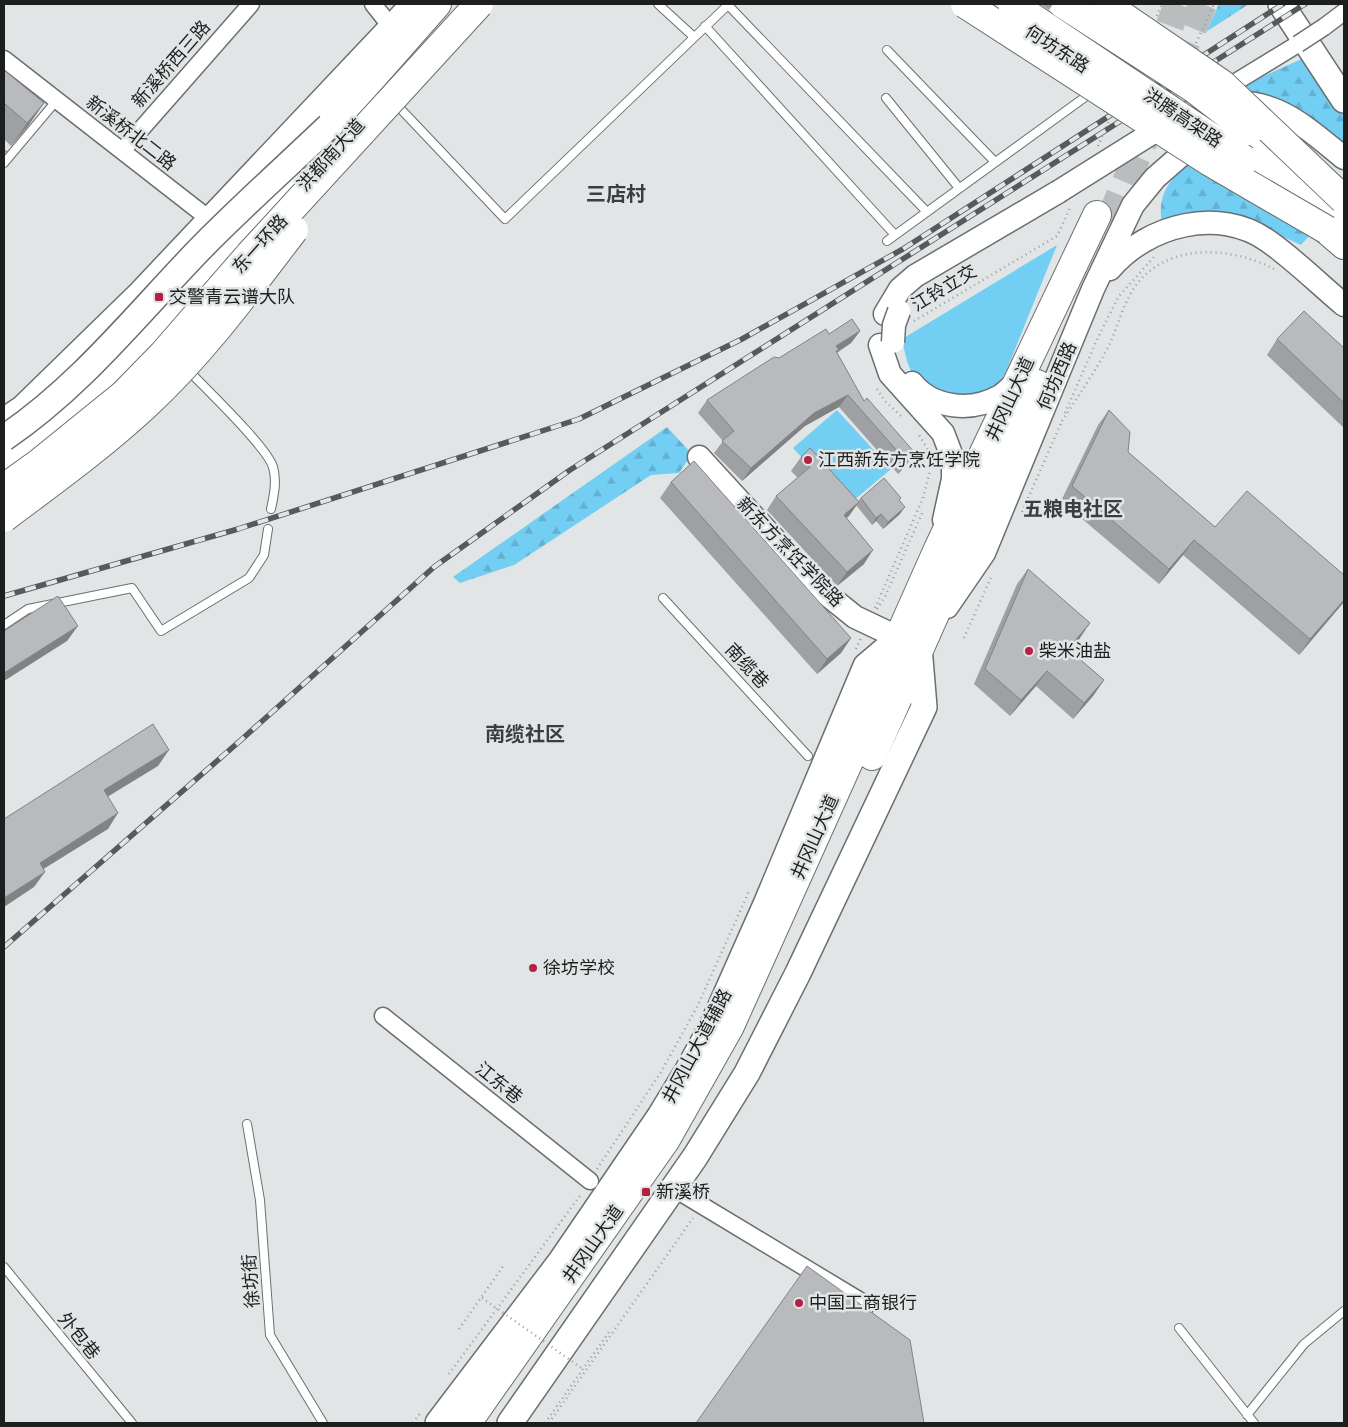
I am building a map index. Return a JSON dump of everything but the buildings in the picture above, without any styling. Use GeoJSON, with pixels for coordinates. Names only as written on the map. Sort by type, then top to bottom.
{"type":"FeatureCollection","features":[{"type":"Feature","properties":{"kind":"highway","name":"东一环路"},"geometry":{"type":"LineString","coordinates":[[4,460],[104,380],[234,239],[329,126],[436,4]]}},
{"type":"Feature","properties":{"kind":"highway","name":"东一环路"},"geometry":{"type":"LineString","coordinates":[[4,488],[123,394],[171,359],[250,254],[385,101],[479,4]]}},
{"type":"Feature","properties":{"kind":"highway"},"geometry":{"type":"LineString","coordinates":[[965,4],[1210,162],[1338,231]]}},
{"type":"Feature","properties":{"kind":"highway","name":"洪腾高架路"},"geometry":{"type":"LineString","coordinates":[[1012,4],[1245,160],[1338,231]]}},
{"type":"Feature","properties":{"kind":"highway","name":"洪腾高架路"},"geometry":{"type":"LineString","coordinates":[[1063,4],[1193,88],[1262,141],[1344,209]]}},
{"type":"Feature","properties":{"kind":"highway"},"geometry":{"type":"LineString","coordinates":[[1106,6],[1222,84],[1344,200]]}},
{"type":"Feature","properties":{"kind":"highway"},"geometry":{"type":"LineString","coordinates":[[4,518],[89,454],[148,403],[222,324],[385,101]]}},
{"type":"Feature","properties":{"kind":"highway","name":"井冈山大道"},"geometry":{"type":"LineString","coordinates":[[467,1423],[665,1141],[730,1026],[877,699],[909,643],[1102,218],[1019,380],[938,549],[909,643],[893,711],[739,1041],[676,1150],[481,1423]]}},
{"type":"Feature","properties":{"kind":"main road"},"geometry":{"type":"LineString","coordinates":[[4,420],[23,408],[139,295],[414,4]]}},
{"type":"Feature","properties":{"kind":"main road","name":"洪都南大道"},"geometry":{"type":"LineString","coordinates":[[4,493],[53,459],[124,385],[385,101],[466,4]]}},
{"type":"Feature","properties":{"kind":"main road","name":"何坊东路"},"geometry":{"type":"LineString","coordinates":[[1023,4],[1113,76]]}},
{"type":"Feature","properties":{"kind":"main road"},"geometry":{"type":"LineString","coordinates":[[1281,4],[1344,100]]}},
{"type":"Feature","properties":{"kind":"main road"},"geometry":{"type":"LineString","coordinates":[[1244,102],[1292,131],[1344,189]]}},
{"type":"Feature","properties":{"kind":"main road"},"geometry":{"type":"LineString","coordinates":[[1167,132],[1207,106],[1244,102],[1274,108],[1298,121],[1344,158]]}},
{"type":"Feature","properties":{"kind":"main road"},"geometry":{"type":"LineString","coordinates":[[4,438],[29,421],[113,344],[200,249],[329,126]]}},
{"type":"Feature","properties":{"kind":"main road","name":"何坊西路"},"geometry":{"type":"LineString","coordinates":[[938,549],[953,479],[953,459],[943,433],[890,374],[887,344],[898,316],[918,289],[1063,200],[1167,132],[1202,129],[1222,130],[1250,141],[1289,166],[1338,231]]}},
{"type":"Feature","properties":{"kind":"main road","name":"何坊西路"},"geometry":{"type":"LineString","coordinates":[[909,643],[984,553],[1093,289],[1133,205],[1155,178],[1179,157],[1222,130]]}},
{"type":"Feature","properties":{"kind":"main road"},"geometry":{"type":"LineString","coordinates":[[1093,289],[1123,253],[1149,237],[1176,226],[1206,222],[1240,227],[1267,240],[1344,305]]}},
{"type":"Feature","properties":{"kind":"main road","name":"何坊西路"},"geometry":{"type":"LineString","coordinates":[[887,344],[899,367],[914,386],[930,398],[952,406],[979,404],[1001,395],[1019,380]]}},
{"type":"Feature","properties":{"kind":"main road","name":"新东方烹饪学院路"},"geometry":{"type":"LineString","coordinates":[[699,457],[819,588],[855,617],[909,643]]}},
{"type":"Feature","properties":{"kind":"main road"},"geometry":{"type":"LineString","coordinates":[[510,1423],[673,1188],[748,1073],[924,707],[909,643]]}},
{"type":"Feature","properties":{"kind":"main road","name":"井冈山大道辅路"},"geometry":{"type":"LineString","coordinates":[[431,1415],[561,1261],[660,1116],[712,1026],[767,902],[866,666],[909,643]]}},
{"type":"Feature","properties":{"kind":"street","name":"新溪桥西三路"},"geometry":{"type":"LineString","coordinates":[[122,151],[251,4]]}},
{"type":"Feature","properties":{"kind":"street"},"geometry":{"type":"LineString","coordinates":[[373,4],[392,28]]}},
{"type":"Feature","properties":{"kind":"street","name":"何坊东路"},"geometry":{"type":"LineString","coordinates":[[988,4],[1113,76]]}},
{"type":"Feature","properties":{"kind":"street"},"geometry":{"type":"LineString","coordinates":[[1106,6],[1136,40],[1113,76]]}},
{"type":"Feature","properties":{"kind":"street"},"geometry":{"type":"LineString","coordinates":[[1167,132],[1344,14]]}},
{"type":"Feature","properties":{"kind":"street","name":"新溪桥北二路"},"geometry":{"type":"LineString","coordinates":[[4,59],[234,239]]}},
{"type":"Feature","properties":{"kind":"street","name":"江东巷"},"geometry":{"type":"LineString","coordinates":[[383,1016],[590,1181]]}},
{"type":"Feature","properties":{"kind":"street"},"geometry":{"type":"LineString","coordinates":[[673,1188],[867,1305]]}},
{"type":"Feature","properties":{"kind":"lane"},"geometry":{"type":"LineString","coordinates":[[658,4],[694,37]]}},
{"type":"Feature","properties":{"kind":"lane"},"geometry":{"type":"LineString","coordinates":[[385,101],[505,219],[728,4],[927,212]]}},
{"type":"Feature","properties":{"kind":"lane"},"geometry":{"type":"LineString","coordinates":[[705,26],[895,235]]}},
{"type":"Feature","properties":{"kind":"lane"},"geometry":{"type":"LineString","coordinates":[[887,50],[995,162]]}},
{"type":"Feature","properties":{"kind":"lane"},"geometry":{"type":"LineString","coordinates":[[886,241],[1113,76]]}},
{"type":"Feature","properties":{"kind":"lane"},"geometry":{"type":"LineString","coordinates":[[886,98],[960,188]]}},
{"type":"Feature","properties":{"kind":"lane"},"geometry":{"type":"LineString","coordinates":[[4,163],[57,100]]}},
{"type":"Feature","properties":{"kind":"lane"},"geometry":{"type":"LineString","coordinates":[[171,359],[186,369],[261,448],[273,466],[275,487],[272,509]]}},
{"type":"Feature","properties":{"kind":"lane"},"geometry":{"type":"LineString","coordinates":[[4,625],[28,609],[132,588],[161,631],[249,578],[264,555],[268,529]]}},
{"type":"Feature","properties":{"kind":"lane","name":"南缆巷"},"geometry":{"type":"LineString","coordinates":[[663,598],[808,756]]}},
{"type":"Feature","properties":{"kind":"lane","name":"徐坊街"},"geometry":{"type":"LineString","coordinates":[[247,1124],[260,1200],[270,1335],[323,1423]]}},
{"type":"Feature","properties":{"kind":"lane","name":"外包巷"},"geometry":{"type":"LineString","coordinates":[[4,1267],[132,1423]]}},
{"type":"Feature","properties":{"kind":"lane"},"geometry":{"type":"LineString","coordinates":[[1247,1415],[1304,1344],[1344,1311]]}},
{"type":"Feature","properties":{"kind":"lane"},"geometry":{"type":"LineString","coordinates":[[1179,1328],[1254,1423]]}},
{"type":"Feature","properties":{"kind":"path"},"geometry":{"type":"LineString","coordinates":[[1156,19],[1162,4]]}},
{"type":"Feature","properties":{"kind":"path"},"geometry":{"type":"LineString","coordinates":[[1094,155],[1111,119]]}},
{"type":"Feature","properties":{"kind":"path","name":"江铃立交"},"geometry":{"type":"LineString","coordinates":[[898,316],[1057,236],[1063,200]]}},
{"type":"Feature","properties":{"kind":"path"},"geometry":{"type":"LineString","coordinates":[[1018,515],[1024,509],[1100,333],[1119,296],[1155,256],[1155,250]]}},
{"type":"Feature","properties":{"kind":"path"},"geometry":{"type":"LineString","coordinates":[[1062,420],[1106,351],[1131,292],[1155,267],[1185,254],[1218,251],[1256,260],[1281,273]]}},
{"type":"Feature","properties":{"kind":"path"},"geometry":{"type":"LineString","coordinates":[[876,386],[885,401],[909,424]]}},
{"type":"Feature","properties":{"kind":"path"},"geometry":{"type":"LineString","coordinates":[[852,658],[923,498],[930,471],[928,450],[916,429]]}},
{"type":"Feature","properties":{"kind":"path"},"geometry":{"type":"LineString","coordinates":[[885,597],[923,512]]}},
{"type":"Feature","properties":{"kind":"path"},"geometry":{"type":"LineString","coordinates":[[964,638],[995,568]]}},
{"type":"Feature","properties":{"kind":"path"},"geometry":{"type":"LineString","coordinates":[[447,1376],[590,1181],[661,1072],[698,1005],[753,883]]}},
{"type":"Feature","properties":{"kind":"path"},"geometry":{"type":"LineString","coordinates":[[547,1423],[701,1205]]}},
{"type":"Feature","properties":{"kind":"path"},"geometry":{"type":"LineString","coordinates":[[459,1329],[504,1264]]}},
{"type":"Feature","properties":{"kind":"path"},"geometry":{"type":"LineString","coordinates":[[482,1298],[583,1369]]}},
{"type":"Feature","properties":{"kind":"path"},"geometry":{"type":"LineString","coordinates":[[547,1423],[608,1332]]}},
{"type":"Feature","properties":{"kind":"path"},"geometry":{"type":"LineString","coordinates":[[413,1423],[431,1415]]}},
{"type":"Feature","properties":{"kind":"green space"},"geometry":{"type":"Polygon","coordinates":[[[1219,4],[1249,4],[1206,32],[1219,4]]]}},
{"type":"Feature","properties":{"kind":"green space"},"geometry":{"type":"Polygon","coordinates":[[[1306,57],[1344,114],[1344,151],[1224,94],[1306,57]]]}},
{"type":"Feature","properties":{"kind":"green space"},"geometry":{"type":"Polygon","coordinates":[[[1210,148],[1324,219],[1301,245],[1253,223],[1162,225],[1162,199],[1166,189],[1180,172],[1210,148]]]}},
{"type":"Feature","properties":{"kind":"green space"},"geometry":{"type":"Polygon","coordinates":[[[1057,245],[1005,374],[996,384],[986,391],[975,395],[963,396],[939,392],[917,379],[909,366],[902,339],[1057,245]]]}},
{"type":"Feature","properties":{"kind":"green space"},"geometry":{"type":"Polygon","coordinates":[[[837,410],[891,469],[847,506],[793,448],[837,410]]]}},
{"type":"Feature","properties":{"kind":"green space"},"geometry":{"type":"Polygon","coordinates":[[[667,427],[692,454],[679,473],[651,475],[514,565],[460,583],[453,577],[667,427]]]}},
{"type":"Feature","properties":{"kind":"tunnel"},"geometry":{"type":"LineString","coordinates":[[1155,65],[1178,4]]}},
{"type":"Feature","properties":{"kind":"tunnel"},"geometry":{"type":"LineString","coordinates":[[1109,221],[1203,4]]}},
{"type":"Feature","properties":{"kind":"railway"},"geometry":{"type":"LineString","coordinates":[[4,596],[238,529],[579,419],[742,339],[903,249],[1283,4]]}},
{"type":"Feature","properties":{"kind":"railway"},"geometry":{"type":"LineString","coordinates":[[4,947],[241,740],[434,567],[570,470],[1305,4]]}},
{"type":"Feature","properties":{"kind":"place","name":"交警青云谱大队"},"geometry":{"type":"Point","coordinates":[159,297]}},
{"type":"Feature","properties":{"kind":"place","name":"江西新东方烹饪学院"},"geometry":{"type":"Point","coordinates":[808,460]}},
{"type":"Feature","properties":{"kind":"place","name":"柴米油盐"},"geometry":{"type":"Point","coordinates":[1029,651]}},
{"type":"Feature","properties":{"kind":"place","name":"徐坊学校"},"geometry":{"type":"Point","coordinates":[533,968]}},
{"type":"Feature","properties":{"kind":"place","name":"新溪桥"},"geometry":{"type":"Point","coordinates":[646,1192]}},
{"type":"Feature","properties":{"kind":"place","name":"中国工商银行"},"geometry":{"type":"Point","coordinates":[799,1303]}},
{"type":"Feature","properties":{"kind":"district","name":"三店村"},"geometry":{"type":"Point","coordinates":[616,194]}},
{"type":"Feature","properties":{"kind":"district","name":"五粮电社区"},"geometry":{"type":"Point","coordinates":[1073,509]}},
{"type":"Feature","properties":{"kind":"district","name":"南缆社区"},"geometry":{"type":"Point","coordinates":[525,734]}}]}
